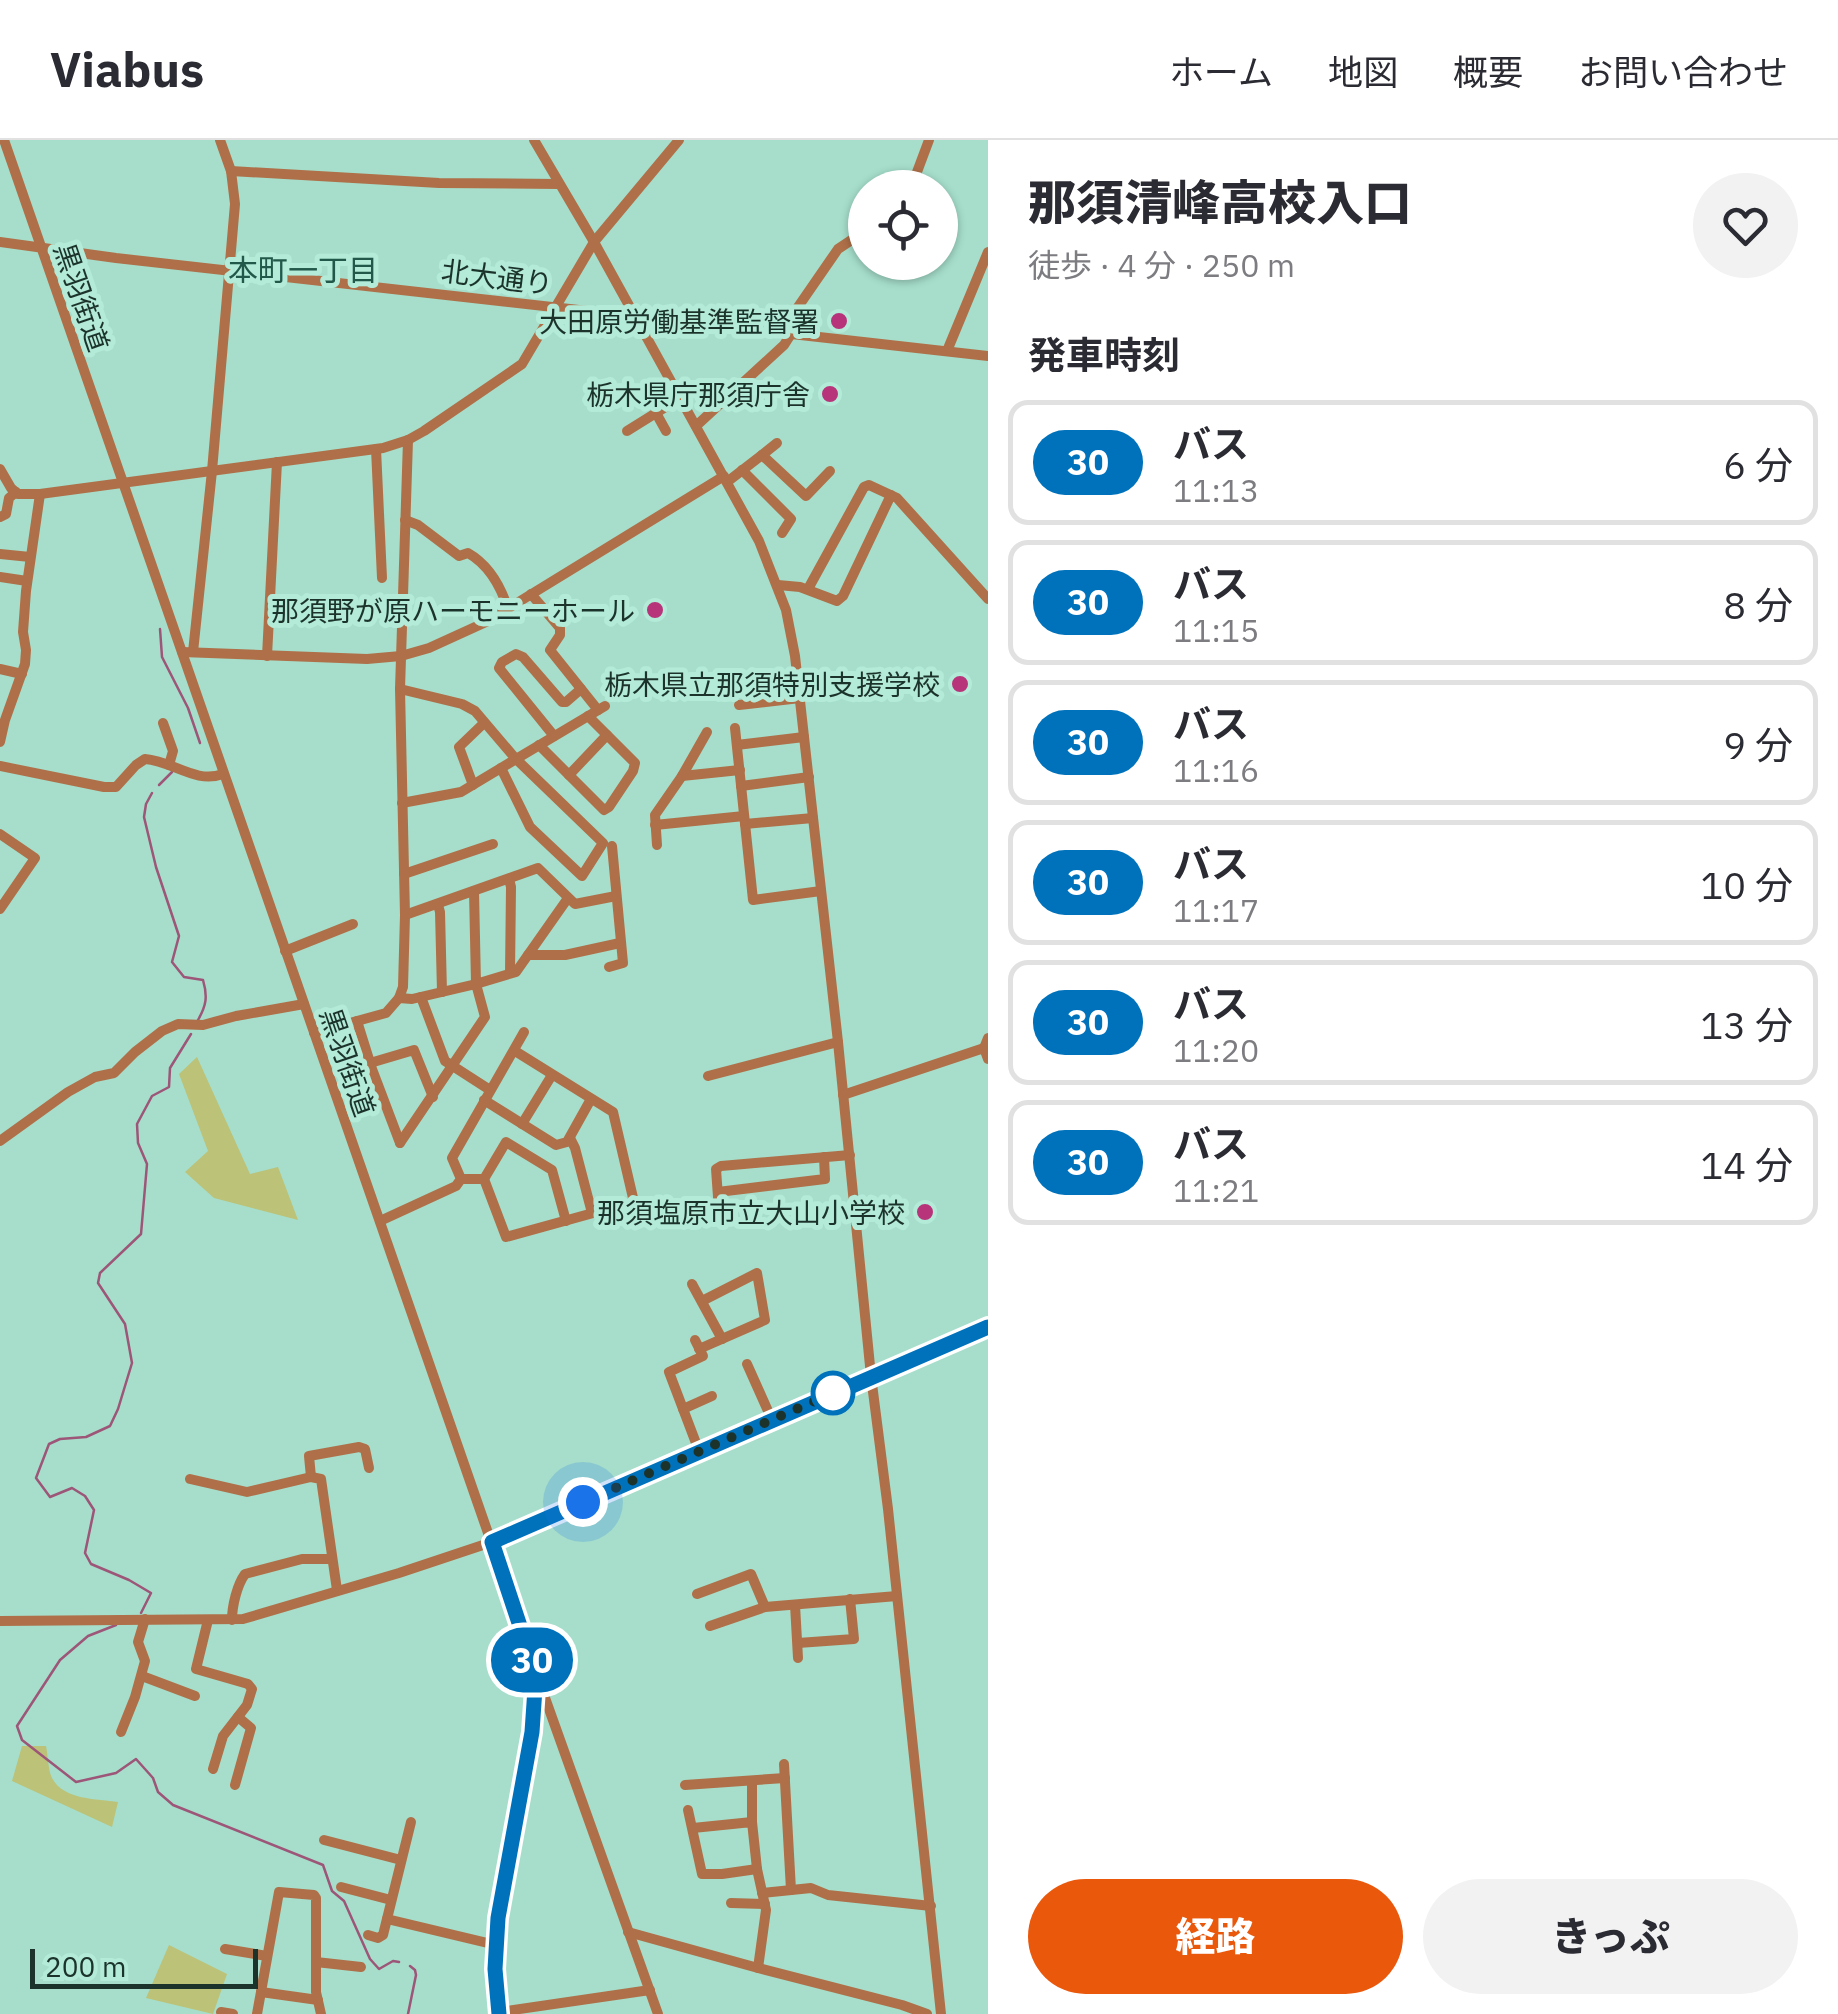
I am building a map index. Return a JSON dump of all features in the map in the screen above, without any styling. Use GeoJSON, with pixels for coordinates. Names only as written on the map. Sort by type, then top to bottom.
{"type":"FeatureCollection","features":[{"type":"Feature","properties":{"kind":"street"},"geometry":{"type":"LineString","coordinates":[[220,140],[232,171],[234,204],[212,471],[188,652],[366,659],[401,656],[446,642],[742,470],[777,443]]}},
{"type":"Feature","properties":{"kind":"street"},"geometry":{"type":"LineString","coordinates":[[534,140],[725,479],[764,553],[786,610],[822,891],[941,2014]]}},
{"type":"Feature","properties":{"kind":"street"},"geometry":{"type":"LineString","coordinates":[[0,469],[18,494],[40,494],[376,449],[408,440],[522,364],[594,242],[679,140]]}},
{"type":"Feature","properties":{"kind":"street"},"geometry":{"type":"LineString","coordinates":[[918,170],[929,140]]}},
{"type":"Feature","properties":{"kind":"street","name":"黒羽街道"},"geometry":{"type":"LineString","coordinates":[[3,142],[123,483],[188,652],[223,774],[536,1674],[532,1732],[498,1918],[495,1969],[499,2013]]}},
{"type":"Feature","properties":{"kind":"street"},"geometry":{"type":"LineString","coordinates":[[232,171],[439,183],[559,184]]}},
{"type":"Feature","properties":{"kind":"street","name":"北大通り"},"geometry":{"type":"LineString","coordinates":[[0,242],[988,356]]}},
{"type":"Feature","properties":{"kind":"street"},"geometry":{"type":"LineString","coordinates":[[696,426],[784,345],[786,334],[838,249],[848,242]]}},
{"type":"Feature","properties":{"kind":"street"},"geometry":{"type":"LineString","coordinates":[[947,351],[988,252]]}},
{"type":"Feature","properties":{"kind":"street"},"geometry":{"type":"LineString","coordinates":[[626,431],[680,398]]}},
{"type":"Feature","properties":{"kind":"street"},"geometry":{"type":"LineString","coordinates":[[656,413],[666,431]]}},
{"type":"Feature","properties":{"kind":"street"},"geometry":{"type":"LineString","coordinates":[[314,1033],[386,1012],[403,987],[400,689],[408,440]]}},
{"type":"Feature","properties":{"kind":"street"},"geometry":{"type":"LineString","coordinates":[[376,449],[382,578]]}},
{"type":"Feature","properties":{"kind":"street"},"geometry":{"type":"LineString","coordinates":[[762,455],[806,496],[830,471]]}},
{"type":"Feature","properties":{"kind":"street"},"geometry":{"type":"LineString","coordinates":[[267,656],[277,462]]}},
{"type":"Feature","properties":{"kind":"street"},"geometry":{"type":"LineString","coordinates":[[742,470],[790,519],[782,534]]}},
{"type":"Feature","properties":{"kind":"street"},"geometry":{"type":"LineString","coordinates":[[808,590],[864,486],[869,485],[897,498],[988,600]]}},
{"type":"Feature","properties":{"kind":"street"},"geometry":{"type":"LineString","coordinates":[[0,517],[6,514],[9,498],[16,492]]}},
{"type":"Feature","properties":{"kind":"street"},"geometry":{"type":"LineString","coordinates":[[0,742],[26,650],[23,632],[27,581],[40,494]]}},
{"type":"Feature","properties":{"kind":"street"},"geometry":{"type":"LineString","coordinates":[[778,585],[808,590],[837,601],[843,596],[891,495]]}},
{"type":"Feature","properties":{"kind":"street"},"geometry":{"type":"LineString","coordinates":[[753,502],[770,498]]}},
{"type":"Feature","properties":{"kind":"street"},"geometry":{"type":"LineString","coordinates":[[405,520],[458,556],[475,556],[502,592],[508,609]]}},
{"type":"Feature","properties":{"kind":"street"},"geometry":{"type":"LineString","coordinates":[[0,554],[30,556]]}},
{"type":"Feature","properties":{"kind":"street"},"geometry":{"type":"LineString","coordinates":[[0,578],[27,581]]}},
{"type":"Feature","properties":{"kind":"street"},"geometry":{"type":"LineString","coordinates":[[530,594],[560,628],[550,650],[597,710],[607,735],[635,763],[610,807],[604,810],[539,745]]}},
{"type":"Feature","properties":{"kind":"street"},"geometry":{"type":"LineString","coordinates":[[554,736],[500,668],[502,662],[516,654],[523,657],[562,702],[581,689]]}},
{"type":"Feature","properties":{"kind":"street"},"geometry":{"type":"LineString","coordinates":[[0,669],[22,674]]}},
{"type":"Feature","properties":{"kind":"street"},"geometry":{"type":"LineString","coordinates":[[400,689],[462,704],[475,711],[515,758],[603,842],[582,876],[530,827],[501,768]]}},
{"type":"Feature","properties":{"kind":"street"},"geometry":{"type":"LineString","coordinates":[[739,706],[800,698]]}},
{"type":"Feature","properties":{"kind":"street"},"geometry":{"type":"LineString","coordinates":[[402,802],[461,792],[597,710]]}},
{"type":"Feature","properties":{"kind":"street"},"geometry":{"type":"LineString","coordinates":[[163,723],[173,751],[169,765]]}},
{"type":"Feature","properties":{"kind":"street"},"geometry":{"type":"LineString","coordinates":[[472,785],[459,747],[484,723]]}},
{"type":"Feature","properties":{"kind":"street"},"geometry":{"type":"LineString","coordinates":[[735,728],[753,900],[822,891]]}},
{"type":"Feature","properties":{"kind":"street"},"geometry":{"type":"LineString","coordinates":[[657,845],[654,815],[707,732]]}},
{"type":"Feature","properties":{"kind":"street"},"geometry":{"type":"LineString","coordinates":[[569,775],[607,735]]}},
{"type":"Feature","properties":{"kind":"street"},"geometry":{"type":"LineString","coordinates":[[737,745],[804,737]]}},
{"type":"Feature","properties":{"kind":"street"},"geometry":{"type":"LineString","coordinates":[[0,766],[104,787],[116,787],[145,759],[205,778],[223,774]]}},
{"type":"Feature","properties":{"kind":"street"},"geometry":{"type":"LineString","coordinates":[[682,776],[740,770]]}},
{"type":"Feature","properties":{"kind":"street"},"geometry":{"type":"LineString","coordinates":[[741,786],[808,777]]}},
{"type":"Feature","properties":{"kind":"street"},"geometry":{"type":"LineString","coordinates":[[655,825],[813,818]]}},
{"type":"Feature","properties":{"kind":"street"},"geometry":{"type":"LineString","coordinates":[[0,910],[35,858],[2,839]]}},
{"type":"Feature","properties":{"kind":"street"},"geometry":{"type":"LineString","coordinates":[[404,874],[493,844]]}},
{"type":"Feature","properties":{"kind":"street"},"geometry":{"type":"LineString","coordinates":[[609,967],[622,963],[612,846]]}},
{"type":"Feature","properties":{"kind":"street"},"geometry":{"type":"LineString","coordinates":[[405,915],[538,868],[576,904],[616,896]]}},
{"type":"Feature","properties":{"kind":"street"},"geometry":{"type":"LineString","coordinates":[[509,879],[510,972]]}},
{"type":"Feature","properties":{"kind":"street"},"geometry":{"type":"LineString","coordinates":[[357,1020],[400,1143],[485,1017],[476,984],[474,891]]}},
{"type":"Feature","properties":{"kind":"street"},"geometry":{"type":"LineString","coordinates":[[399,998],[422,997],[516,972],[568,898]]}},
{"type":"Feature","properties":{"kind":"street"},"geometry":{"type":"LineString","coordinates":[[438,904],[442,992]]}},
{"type":"Feature","properties":{"kind":"street"},"geometry":{"type":"LineString","coordinates":[[285,950],[353,924]]}},
{"type":"Feature","properties":{"kind":"street"},"geometry":{"type":"LineString","coordinates":[[528,956],[565,955],[620,943]]}},
{"type":"Feature","properties":{"kind":"street"},"geometry":{"type":"LineString","coordinates":[[422,997],[444,1061],[522,1124],[556,1145],[570,1138],[590,1099]]}},
{"type":"Feature","properties":{"kind":"street"},"geometry":{"type":"LineString","coordinates":[[0,1142],[68,1092],[95,1077],[114,1073],[162,1031],[178,1024],[203,1025],[304,1004]]}},
{"type":"Feature","properties":{"kind":"street"},"geometry":{"type":"LineString","coordinates":[[461,1179],[452,1158],[524,1032]]}},
{"type":"Feature","properties":{"kind":"street"},"geometry":{"type":"LineString","coordinates":[[708,1076],[838,1042]]}},
{"type":"Feature","properties":{"kind":"street"},"geometry":{"type":"LineString","coordinates":[[843,1095],[987,1048]]}},
{"type":"Feature","properties":{"kind":"street"},"geometry":{"type":"LineString","coordinates":[[370,1063],[414,1050],[433,1097]]}},
{"type":"Feature","properties":{"kind":"street"},"geometry":{"type":"LineString","coordinates":[[515,1051],[613,1112],[637,1215]]}},
{"type":"Feature","properties":{"kind":"street"},"geometry":{"type":"LineString","coordinates":[[522,1124],[552,1076]]}},
{"type":"Feature","properties":{"kind":"street"},"geometry":{"type":"LineString","coordinates":[[570,1138],[592,1213]]}},
{"type":"Feature","properties":{"kind":"street"},"geometry":{"type":"LineString","coordinates":[[484,1179],[506,1142],[552,1170],[566,1220]]}},
{"type":"Feature","properties":{"kind":"street"},"geometry":{"type":"LineString","coordinates":[[720,1211],[716,1169],[721,1166],[850,1155]]}},
{"type":"Feature","properties":{"kind":"street"},"geometry":{"type":"LineString","coordinates":[[718,1192],[826,1180],[824,1157]]}},
{"type":"Feature","properties":{"kind":"street"},"geometry":{"type":"LineString","coordinates":[[380,1221],[456,1186],[461,1179]]}},
{"type":"Feature","properties":{"kind":"street"},"geometry":{"type":"LineString","coordinates":[[461,1179],[484,1179]]}},
{"type":"Feature","properties":{"kind":"street"},"geometry":{"type":"LineString","coordinates":[[484,1179],[506,1237],[633,1202]]}},
{"type":"Feature","properties":{"kind":"street"},"geometry":{"type":"LineString","coordinates":[[699,1452],[669,1372],[703,1356],[697,1345],[765,1320],[757,1274],[702,1301]]}},
{"type":"Feature","properties":{"kind":"street"},"geometry":{"type":"LineString","coordinates":[[692,1284],[722,1339]]}},
{"type":"Feature","properties":{"kind":"street"},"geometry":{"type":"LineString","coordinates":[[0,1621],[232,1620],[399,1573],[492,1542],[988,1327]]}},
{"type":"Feature","properties":{"kind":"street"},"geometry":{"type":"LineString","coordinates":[[747,1364],[772,1420]]}},
{"type":"Feature","properties":{"kind":"street"},"geometry":{"type":"LineString","coordinates":[[683,1409],[712,1396]]}},
{"type":"Feature","properties":{"kind":"street"},"geometry":{"type":"LineString","coordinates":[[311,1478],[309,1456],[359,1447],[364,1448],[369,1468]]}},
{"type":"Feature","properties":{"kind":"street"},"geometry":{"type":"LineString","coordinates":[[190,1479],[246,1492],[318,1477],[322,1482],[337,1590]]}},
{"type":"Feature","properties":{"kind":"street"},"geometry":{"type":"LineString","coordinates":[[232,1620],[236,1594],[245,1574],[302,1559],[332,1559]]}},
{"type":"Feature","properties":{"kind":"street"},"geometry":{"type":"LineString","coordinates":[[697,1594],[752,1574],[765,1608]]}},
{"type":"Feature","properties":{"kind":"street"},"geometry":{"type":"LineString","coordinates":[[710,1626],[765,1608],[897,1596]]}},
{"type":"Feature","properties":{"kind":"street"},"geometry":{"type":"LineString","coordinates":[[798,1642],[854,1638],[850,1599]]}},
{"type":"Feature","properties":{"kind":"street"},"geometry":{"type":"LineString","coordinates":[[795,1604],[798,1658]]}},
{"type":"Feature","properties":{"kind":"street"},"geometry":{"type":"LineString","coordinates":[[121,1732],[142,1676],[145,1657],[138,1642],[145,1619]]}},
{"type":"Feature","properties":{"kind":"street"},"geometry":{"type":"LineString","coordinates":[[208,1620],[195,1666],[251,1686],[247,1705],[223,1736],[214,1767],[239,1772]]}},
{"type":"Feature","properties":{"kind":"street"},"geometry":{"type":"LineString","coordinates":[[536,1674],[658,2014]]}},
{"type":"Feature","properties":{"kind":"street"},"geometry":{"type":"LineString","coordinates":[[142,1676],[195,1696]]}},
{"type":"Feature","properties":{"kind":"street"},"geometry":{"type":"LineString","coordinates":[[235,1785],[251,1728],[238,1716]]}},
{"type":"Feature","properties":{"kind":"street"},"geometry":{"type":"LineString","coordinates":[[784,1764],[791,1890]]}},
{"type":"Feature","properties":{"kind":"street"},"geometry":{"type":"LineString","coordinates":[[685,1785],[785,1778]]}},
{"type":"Feature","properties":{"kind":"street"},"geometry":{"type":"LineString","coordinates":[[752,1780],[757,1869],[766,1910],[758,1968]]}},
{"type":"Feature","properties":{"kind":"street"},"geometry":{"type":"LineString","coordinates":[[688,1810],[702,1874],[757,1869]]}},
{"type":"Feature","properties":{"kind":"street"},"geometry":{"type":"LineString","coordinates":[[368,1935],[381,1937],[411,1822]]}},
{"type":"Feature","properties":{"kind":"street"},"geometry":{"type":"LineString","coordinates":[[693,1828],[752,1822]]}},
{"type":"Feature","properties":{"kind":"street"},"geometry":{"type":"LineString","coordinates":[[324,1840],[402,1860]]}},
{"type":"Feature","properties":{"kind":"street"},"geometry":{"type":"LineString","coordinates":[[341,1887],[391,1900]]}},
{"type":"Feature","properties":{"kind":"street"},"geometry":{"type":"LineString","coordinates":[[731,1903],[811,1888],[828,1895],[931,1906]]}},
{"type":"Feature","properties":{"kind":"street"},"geometry":{"type":"LineString","coordinates":[[257,2014],[279,1892],[316,1898],[321,2014]]}},
{"type":"Feature","properties":{"kind":"street"},"geometry":{"type":"LineString","coordinates":[[387,1919],[496,1945]]}},
{"type":"Feature","properties":{"kind":"street"},"geometry":{"type":"LineString","coordinates":[[628,1932],[928,2014]]}},
{"type":"Feature","properties":{"kind":"street"},"geometry":{"type":"LineString","coordinates":[[225,1949],[268,1956]]}},
{"type":"Feature","properties":{"kind":"street"},"geometry":{"type":"LineString","coordinates":[[316,1962],[361,1967]]}},
{"type":"Feature","properties":{"kind":"street"},"geometry":{"type":"LineString","coordinates":[[499,2013],[650,1990]]}},
{"type":"Feature","properties":{"kind":"street"},"geometry":{"type":"LineString","coordinates":[[261,1992],[318,2000]]}},
{"type":"Feature","properties":{"kind":"green space"},"geometry":{"type":"Polygon","coordinates":[[[197,1057],[250,1174],[278,1167],[298,1220],[214,1198],[185,1172],[208,1151],[179,1074],[197,1057]]]}},
{"type":"Feature","properties":{"kind":"green space"},"geometry":{"type":"Polygon","coordinates":[[[22,1746],[46,1746],[52,1778],[64,1791],[118,1802],[112,1827],[12,1781],[22,1746]]]}},
{"type":"Feature","properties":{"kind":"green space"},"geometry":{"type":"Polygon","coordinates":[[[169,1945],[227,1974],[213,2014],[146,1998],[169,1945]]]}},
{"type":"Feature","properties":{"kind":"waterway"},"geometry":{"type":"LineString","coordinates":[[160,629],[162,657],[188,708],[200,743]]}},
{"type":"Feature","properties":{"kind":"waterway"},"geometry":{"type":"LineString","coordinates":[[159,785],[172,772]]}},
{"type":"Feature","properties":{"kind":"waterway"},"geometry":{"type":"LineString","coordinates":[[152,793],[144,817],[179,936],[172,962],[184,977],[203,980],[205,1001],[198,1020]]}},
{"type":"Feature","properties":{"kind":"waterway"},"geometry":{"type":"LineString","coordinates":[[141,1613],[151,1593],[91,1564],[85,1553],[94,1510],[85,1496],[72,1488],[50,1497],[36,1478],[49,1444],[86,1437],[110,1426],[118,1409],[132,1363],[125,1324],[98,1283],[100,1273],[141,1234],[147,1164],[138,1143],[137,1124],[152,1096],[169,1087],[170,1068],[191,1034]]}},
{"type":"Feature","properties":{"kind":"waterway"},"geometry":{"type":"LineString","coordinates":[[116,1625],[88,1636],[60,1660],[17,1726],[22,1740],[76,1782],[116,1773],[136,1759],[153,1778],[158,1792],[173,1805],[323,1865],[332,1891],[344,1901],[370,1959],[379,1969],[399,1962]]}},
{"type":"Feature","properties":{"kind":"waterway"},"geometry":{"type":"LineString","coordinates":[[408,2014],[416,1975],[410,1966]]}},
{"type":"Feature","properties":{"kind":"bus line","name":"30"},"geometry":{"type":"LineString","coordinates":[[499,2014],[495,1969],[498,1918],[532,1732],[536,1674],[492,1542],[988,1327]]}},
{"type":"Feature","properties":{"kind":"place","name":"大田原労働基準監督署"},"geometry":{"type":"Point","coordinates":[839,321]}},
{"type":"Feature","properties":{"kind":"place","name":"栃木県庁那須庁舎"},"geometry":{"type":"Point","coordinates":[830,394]}},
{"type":"Feature","properties":{"kind":"place","name":"那須野が原ハーモニーホール"},"geometry":{"type":"Point","coordinates":[655,610]}},
{"type":"Feature","properties":{"kind":"place","name":"栃木県立那須特別支援学校"},"geometry":{"type":"Point","coordinates":[960,684]}},
{"type":"Feature","properties":{"kind":"place","name":"那須塩原市立大山小学校"},"geometry":{"type":"Point","coordinates":[925,1212]}},
{"type":"Feature","properties":{"kind":"district","name":"本町一丁目"},"geometry":{"type":"Point","coordinates":[303,269]}},
{"type":"Feature","properties":{"kind":"route"},"geometry":{"type":"LineString","coordinates":[[583,1502],[838,1391],[833,1393]]}}]}
